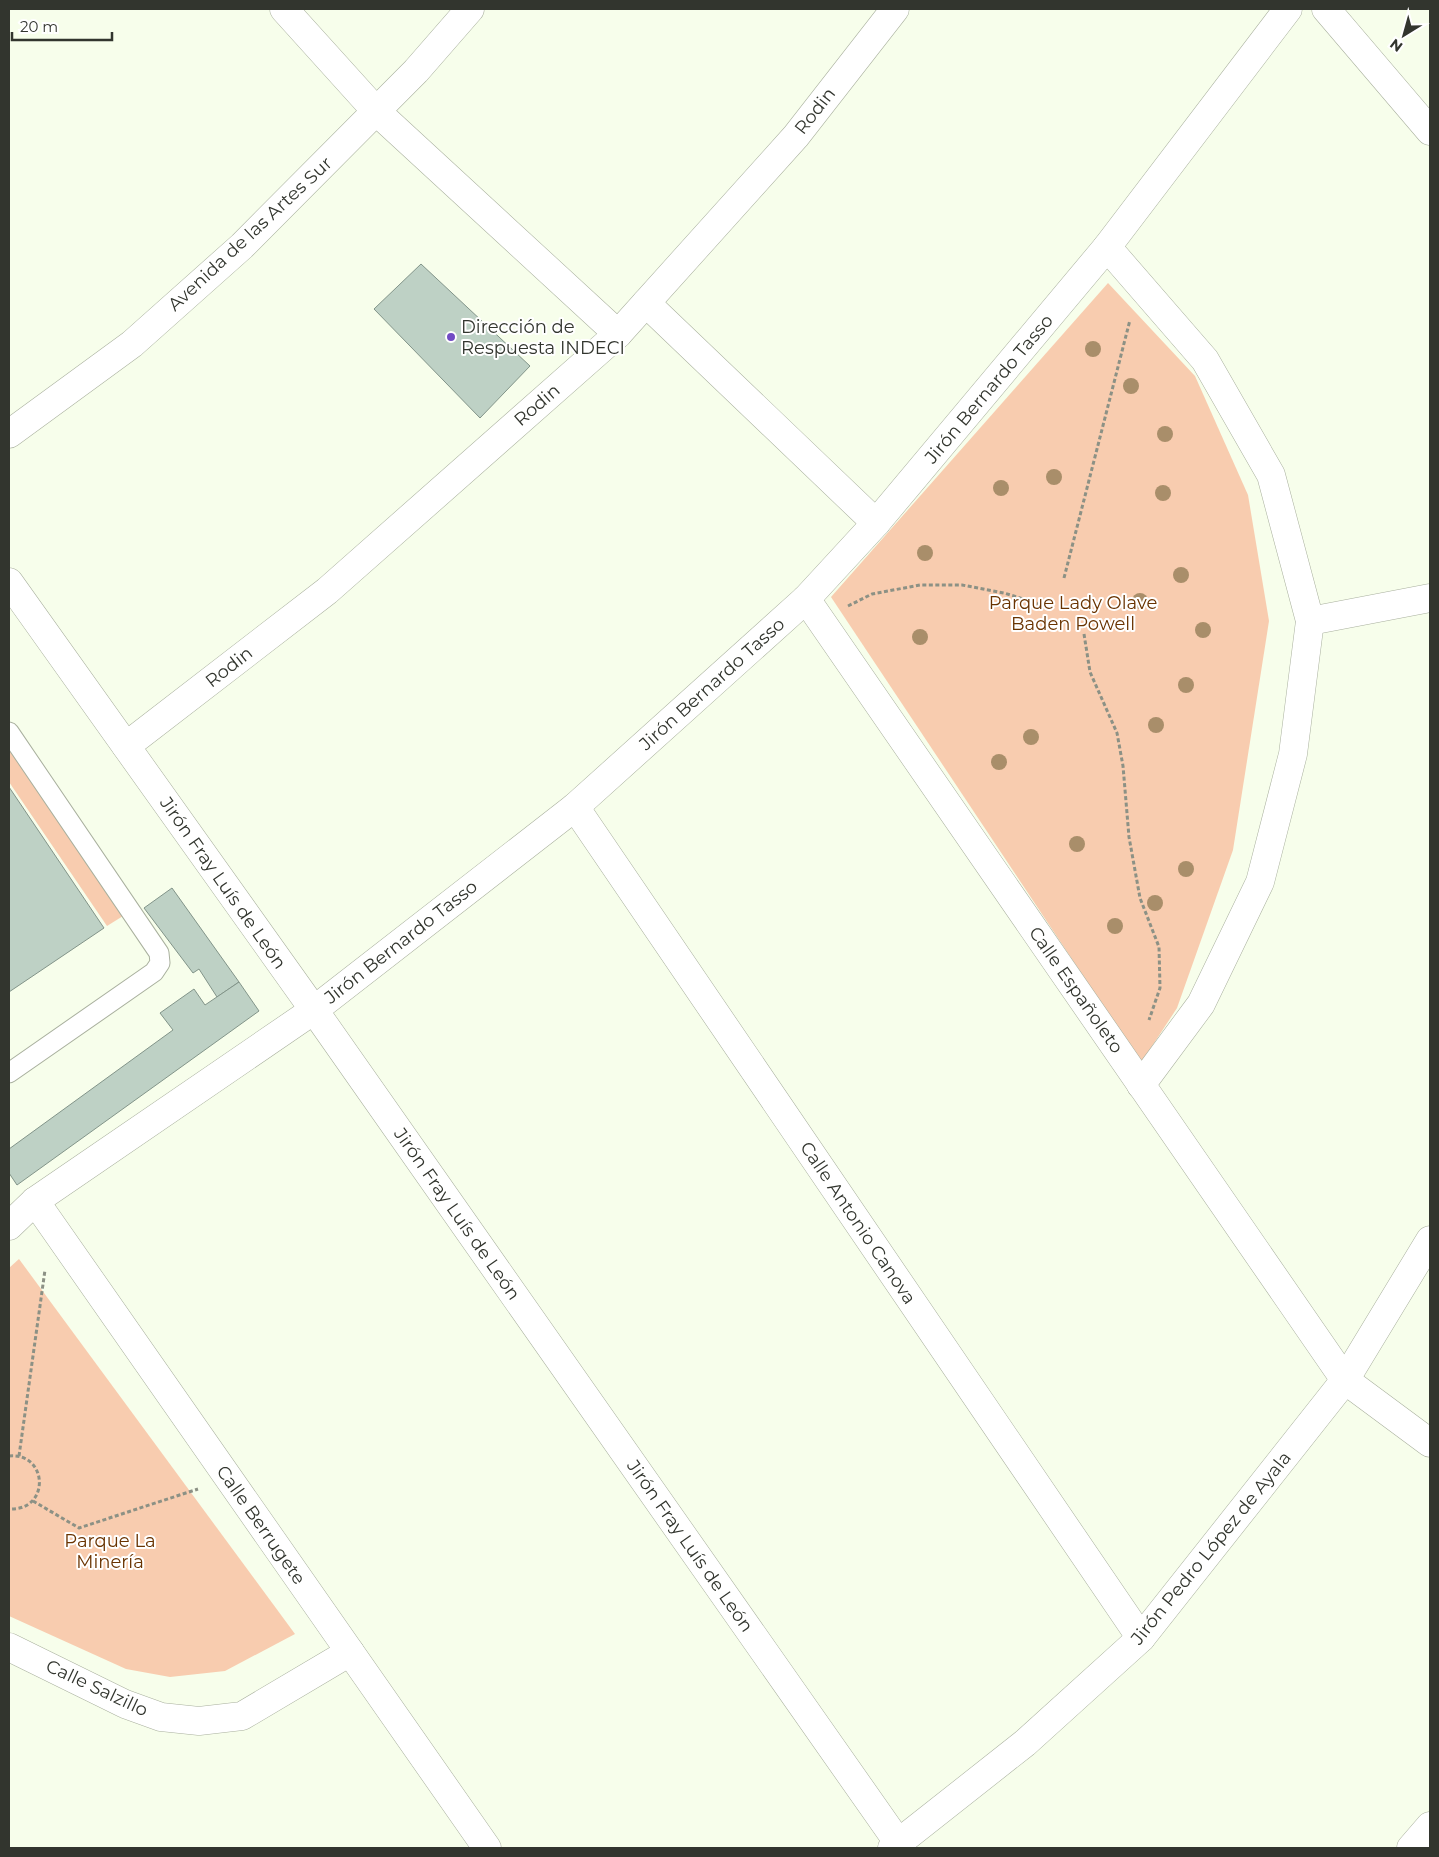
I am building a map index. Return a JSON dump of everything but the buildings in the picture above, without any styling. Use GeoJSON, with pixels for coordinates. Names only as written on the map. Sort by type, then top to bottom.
{"type":"FeatureCollection","features":[{"type":"Feature","properties":{"kind":"street"},"geometry":{"type":"LineString","coordinates":[[284,9],[377,112],[618,334]]}},
{"type":"Feature","properties":{"kind":"street","name":"Avenida de las Artes Sur"},"geometry":{"type":"LineString","coordinates":[[9,434],[132,344],[242,246],[377,112],[470,9]]}},
{"type":"Feature","properties":{"kind":"street","name":"Rodin"},"geometry":{"type":"LineString","coordinates":[[126,746],[327,591],[618,334],[796,136],[895,9]]}},
{"type":"Feature","properties":{"kind":"street","name":"Jirón Bernardo Tasso"},"geometry":{"type":"LineString","coordinates":[[9,1226],[35,1201],[314,1010],[575,807],[813,609],[876,523],[1107,247],[1288,9]]}},
{"type":"Feature","properties":{"kind":"street"},"geometry":{"type":"LineString","coordinates":[[1326,9],[1430,131]]}},
{"type":"Feature","properties":{"kind":"street"},"geometry":{"type":"LineString","coordinates":[[1107,247],[1205,360],[1272,475],[1310,621],[1293,754],[1260,882],[1201,1004],[1142,1086]]}},
{"type":"Feature","properties":{"kind":"street"},"geometry":{"type":"LineString","coordinates":[[646,303],[876,523]]}},
{"type":"Feature","properties":{"kind":"street","name":"Jirón Fray Luís de León"},"geometry":{"type":"LineString","coordinates":[[9,582],[314,1010],[898,1846]]}},
{"type":"Feature","properties":{"kind":"street"},"geometry":{"type":"LineString","coordinates":[[1310,621],[1430,598]]}},
{"type":"Feature","properties":{"kind":"street","name":"Calle Españoleto"},"geometry":{"type":"LineString","coordinates":[[813,609],[1345,1380],[1430,1443]]}},
{"type":"Feature","properties":{"kind":"street","name":"Calle Antonio Canova"},"geometry":{"type":"LineString","coordinates":[[575,807],[1141,1638]]}},
{"type":"Feature","properties":{"kind":"street","name":"Calle Berrugete"},"geometry":{"type":"LineString","coordinates":[[35,1201],[487,1848]]}},
{"type":"Feature","properties":{"kind":"street","name":"Jirón Pedro López de Ayala"},"geometry":{"type":"LineString","coordinates":[[898,1846],[1026,1743],[1141,1638],[1345,1380],[1430,1240]]}},
{"type":"Feature","properties":{"kind":"street","name":"Calle Salzillo"},"geometry":{"type":"LineString","coordinates":[[9,1647],[125,1704],[161,1717],[199,1721],[242,1716],[350,1652]]}},
{"type":"Feature","properties":{"kind":"street"},"geometry":{"type":"LineString","coordinates":[[1411,1848],[1430,1826]]}},
{"type":"Feature","properties":{"kind":"lane"},"geometry":{"type":"LineString","coordinates":[[9,732],[158,953],[160,963],[154,972],[9,1073]]}},
{"type":"Feature","properties":{"kind":"path"},"geometry":{"type":"LineString","coordinates":[[1064,578],[1139,282]]}},
{"type":"Feature","properties":{"kind":"path"},"geometry":{"type":"LineString","coordinates":[[813,609],[872,594],[920,585],[962,585],[1004,593],[1043,605]]}},
{"type":"Feature","properties":{"kind":"path"},"geometry":{"type":"LineString","coordinates":[[1084,634],[1090,672],[1117,733],[1123,766],[1129,837],[1140,898],[1158,947],[1160,988],[1147,1024]]}},
{"type":"Feature","properties":{"kind":"path"},"geometry":{"type":"LineString","coordinates":[[20,1456],[51,1225]]}},
{"type":"Feature","properties":{"kind":"path"},"geometry":{"type":"LineString","coordinates":[[9,1456],[20,1456],[35,1466],[39,1474],[40,1484],[38,1493],[33,1501],[18,1509],[9,1509]]}},
{"type":"Feature","properties":{"kind":"path"},"geometry":{"type":"LineString","coordinates":[[33,1501],[79,1528],[228,1479]]}},
{"type":"Feature","properties":{"kind":"green space","name":"Parque Lady Olave Baden Powell"},"geometry":{"type":"Polygon","coordinates":[[[1108,283],[1195,376],[1248,495],[1269,621],[1233,850],[1177,1008],[1141,1063],[831,597],[1108,283]]]}},
{"type":"Feature","properties":{"kind":"green space"},"geometry":{"type":"Polygon","coordinates":[[[9,732],[131,911],[107,926],[9,782],[9,732]]]}},
{"type":"Feature","properties":{"kind":"green space","name":"Parque La Minería"},"geometry":{"type":"Polygon","coordinates":[[[19,1259],[295,1634],[225,1671],[170,1677],[126,1669],[9,1616],[9,1268],[19,1259]]]}},
{"type":"Feature","properties":{"kind":"place","name":"Dirección de Respuesta INDECI"},"geometry":{"type":"Point","coordinates":[451,337]}}]}
